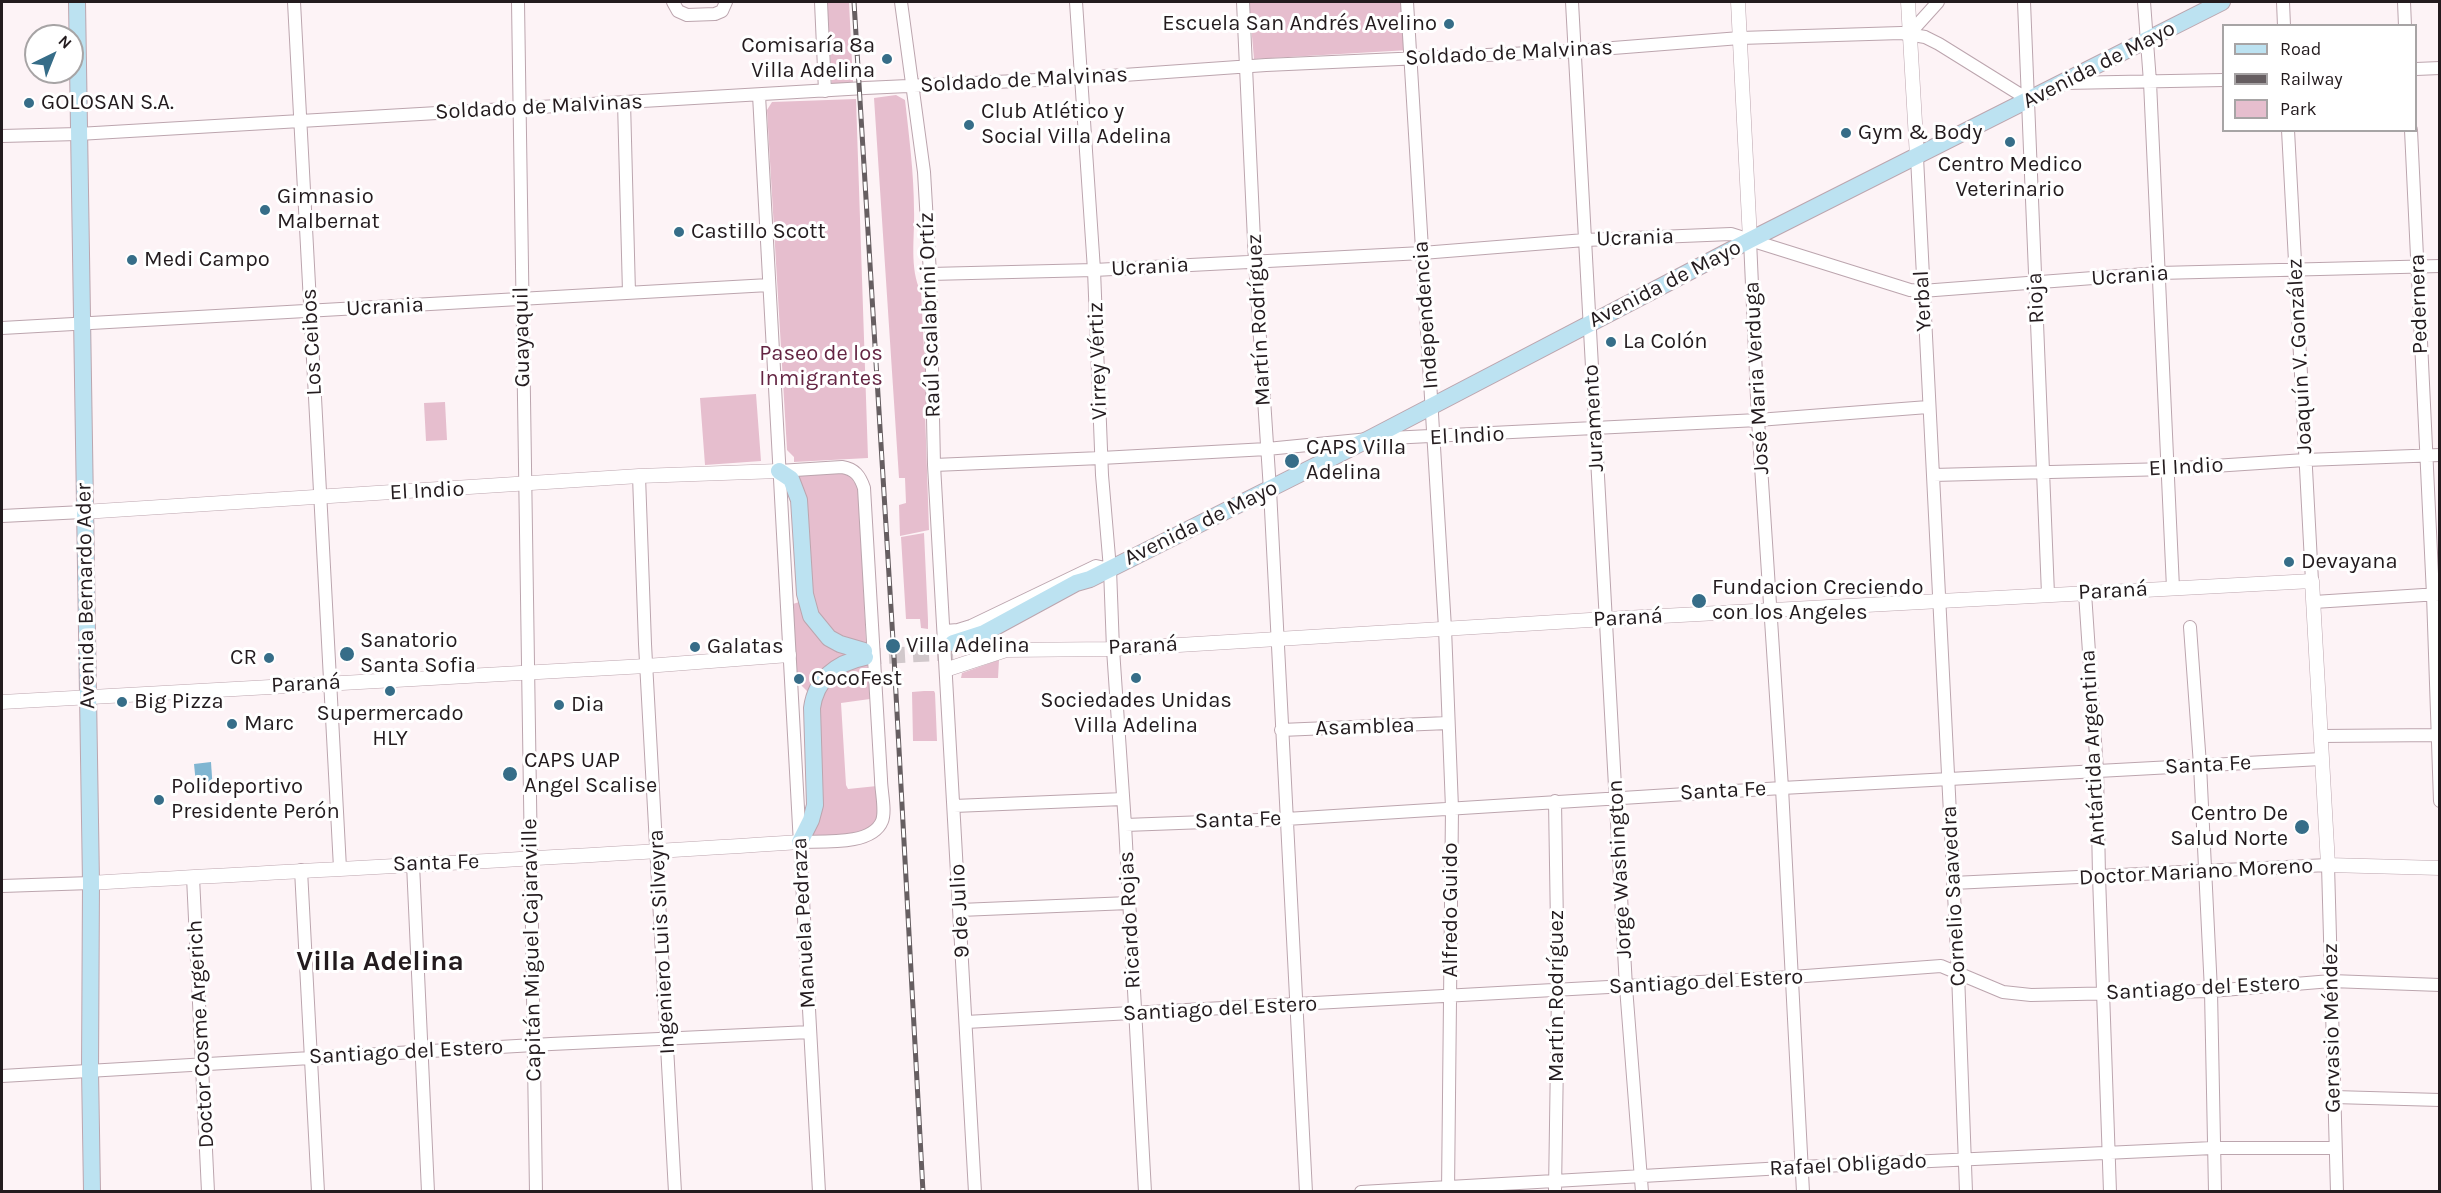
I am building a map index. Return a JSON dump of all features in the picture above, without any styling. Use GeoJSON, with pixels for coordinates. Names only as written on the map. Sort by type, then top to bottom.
{"type":"FeatureCollection","features":[{"type":"Feature","properties":{"kind":"main road","name":"Avenida Bernardo Ader"},"geometry":{"type":"LineString","coordinates":[[77,2],[91,883],[92,1191]]}},
{"type":"Feature","properties":{"kind":"main road","name":"Avenida de Mayo"},"geometry":{"type":"LineString","coordinates":[[950,642],[984,633],[1076,583],[1090,579],[1270,490],[1750,240],[2222,2]]}},
{"type":"Feature","properties":{"kind":"main road"},"geometry":{"type":"LineString","coordinates":[[779,471],[791,479],[799,500],[805,594],[812,616],[829,638],[865,654],[837,667],[826,676],[814,695],[812,708],[815,805],[811,820],[800,842]]}},
{"type":"Feature","properties":{"kind":"street","name":"Los Ceibos"},"geometry":{"type":"LineString","coordinates":[[294,2],[340,868]]}},
{"type":"Feature","properties":{"kind":"street","name":"Guayaquil"},"geometry":{"type":"LineString","coordinates":[[518,2],[528,672]]}},
{"type":"Feature","properties":{"kind":"street"},"geometry":{"type":"LineString","coordinates":[[673,2],[678,11],[687,15],[715,14],[722,11],[726,2]]}},
{"type":"Feature","properties":{"kind":"street"},"geometry":{"type":"LineString","coordinates":[[821,2],[825,91]]}},
{"type":"Feature","properties":{"kind":"street","name":"Raúl Scalabrini Ortíz"},"geometry":{"type":"LineString","coordinates":[[901,2],[924,172],[930,274],[934,465],[950,642]]}},
{"type":"Feature","properties":{"kind":"street","name":"Virrey Vértiz"},"geometry":{"type":"LineString","coordinates":[[1076,2],[1094,270],[1101,458],[1110,569],[1113,649]]}},
{"type":"Feature","properties":{"kind":"street","name":"Martín Rodríguez"},"geometry":{"type":"LineString","coordinates":[[1243,2],[1306,1191]]}},
{"type":"Feature","properties":{"kind":"street","name":"Independencia"},"geometry":{"type":"LineString","coordinates":[[1407,2],[1445,628]]}},
{"type":"Feature","properties":{"kind":"street","name":"Juramento"},"geometry":{"type":"LineString","coordinates":[[1572,2],[1606,619]]}},
{"type":"Feature","properties":{"kind":"street","name":"José Maria Verduga"},"geometry":{"type":"LineString","coordinates":[[1738,2],[1758,420],[1782,788],[1803,1191]]}},
{"type":"Feature","properties":{"kind":"street","name":"Yerbal"},"geometry":{"type":"LineString","coordinates":[[1908,2],[1938,601]]}},
{"type":"Feature","properties":{"kind":"street"},"geometry":{"type":"LineString","coordinates":[[1910,33],[1938,2]]}},
{"type":"Feature","properties":{"kind":"street","name":"Rioja"},"geometry":{"type":"LineString","coordinates":[[2024,2],[2048,594]]}},
{"type":"Feature","properties":{"kind":"street"},"geometry":{"type":"LineString","coordinates":[[2144,2],[2150,82],[2173,588]]}},
{"type":"Feature","properties":{"kind":"street"},"geometry":{"type":"LineString","coordinates":[[2283,2],[2284,24]]}},
{"type":"Feature","properties":{"kind":"street"},"geometry":{"type":"LineString","coordinates":[[2404,2],[2405,24]]}},
{"type":"Feature","properties":{"kind":"street","name":"Soldado de Malvinas"},"geometry":{"type":"LineString","coordinates":[[2,136],[78,134],[1247,67],[1575,51],[1740,38],[1910,33],[1939,44],[2029,100]]}},
{"type":"Feature","properties":{"kind":"street"},"geometry":{"type":"LineString","coordinates":[[2417,69],[2439,68]]}},
{"type":"Feature","properties":{"kind":"street"},"geometry":{"type":"LineString","coordinates":[[2063,83],[2222,80]]}},
{"type":"Feature","properties":{"kind":"street","name":"Manuela Pedraza"},"geometry":{"type":"LineString","coordinates":[[759,95],[819,1191]]}},
{"type":"Feature","properties":{"kind":"street"},"geometry":{"type":"LineString","coordinates":[[624,102],[629,293]]}},
{"type":"Feature","properties":{"kind":"street","name":"Joaquín V. González"},"geometry":{"type":"LineString","coordinates":[[2288,132],[2312,581]]}},
{"type":"Feature","properties":{"kind":"street","name":"Pedernera"},"geometry":{"type":"LineString","coordinates":[[2410,132],[2425,456],[2436,594],[2439,801]]}},
{"type":"Feature","properties":{"kind":"street","name":"Ucrania"},"geometry":{"type":"LineString","coordinates":[[930,274],[1094,270],[1255,262],[1422,253],[1585,240],[1731,234],[1910,290],[1922,291],[2159,273],[2439,266]]}},
{"type":"Feature","properties":{"kind":"street","name":"Ucrania"},"geometry":{"type":"LineString","coordinates":[[2,328],[769,285]]}},
{"type":"Feature","properties":{"kind":"street","name":"El Indio"},"geometry":{"type":"LineString","coordinates":[[934,465],[1267,449],[1369,439],[1433,438],[1758,420],[1929,407]]}},
{"type":"Feature","properties":{"kind":"street","name":"El Indio"},"geometry":{"type":"LineString","coordinates":[[1933,475],[2168,469],[2305,460],[2439,455]]}},
{"type":"Feature","properties":{"kind":"street","name":"El Indio"},"geometry":{"type":"LineString","coordinates":[[2,516],[524,486],[639,476],[852,468],[861,478],[864,488],[883,819],[870,834]]}},
{"type":"Feature","properties":{"kind":"street","name":"Ingeniero Luis Silveyra"},"geometry":{"type":"LineString","coordinates":[[639,476],[646,666],[675,1191]]}},
{"type":"Feature","properties":{"kind":"street","name":"Avenida de Mayo"},"geometry":{"type":"LineString","coordinates":[[950,642],[958,630],[971,626],[1096,566],[1110,569]]}},
{"type":"Feature","properties":{"kind":"street"},"geometry":{"type":"LineString","coordinates":[[2312,581],[2328,866]]}},
{"type":"Feature","properties":{"kind":"street","name":"Paraná"},"geometry":{"type":"LineString","coordinates":[[948,669],[1006,650],[1113,649],[1445,628],[2312,581]]}},
{"type":"Feature","properties":{"kind":"street","name":"Antártida Argentina"},"geometry":{"type":"LineString","coordinates":[[2085,593],[2097,771],[2110,1191]]}},
{"type":"Feature","properties":{"kind":"street"},"geometry":{"type":"LineString","coordinates":[[2314,602],[2436,594]]}},
{"type":"Feature","properties":{"kind":"street","name":"Cornelio Saavedra"},"geometry":{"type":"LineString","coordinates":[[1938,601],[1958,973],[1966,1191]]}},
{"type":"Feature","properties":{"kind":"street","name":"Jorge Washington"},"geometry":{"type":"LineString","coordinates":[[1606,619],[1626,987],[1642,1191]]}},
{"type":"Feature","properties":{"kind":"street"},"geometry":{"type":"LineString","coordinates":[[2190,627],[2200,765],[2211,991],[2215,1191]]}},
{"type":"Feature","properties":{"kind":"street","name":"Alfredo Guido"},"geometry":{"type":"LineString","coordinates":[[1445,628],[1452,808],[1448,1189]]}},
{"type":"Feature","properties":{"kind":"street","name":"9 de Julio"},"geometry":{"type":"LineString","coordinates":[[950,642],[948,669],[954,806],[975,1191]]}},
{"type":"Feature","properties":{"kind":"street","name":"Ricardo Rojas"},"geometry":{"type":"LineString","coordinates":[[1113,649],[1125,825],[1144,1191]]}},
{"type":"Feature","properties":{"kind":"street","name":"Paraná"},"geometry":{"type":"LineString","coordinates":[[2,702],[646,666],[789,655]]}},
{"type":"Feature","properties":{"kind":"street","name":"Capitán Miguel Cajaraville"},"geometry":{"type":"LineString","coordinates":[[528,672],[536,1191]]}},
{"type":"Feature","properties":{"kind":"street","name":"Asamblea"},"geometry":{"type":"LineString","coordinates":[[1281,730],[1448,723]]}},
{"type":"Feature","properties":{"kind":"street"},"geometry":{"type":"LineString","coordinates":[[2321,736],[2438,735]]}},
{"type":"Feature","properties":{"kind":"street","name":"Santa Fe"},"geometry":{"type":"LineString","coordinates":[[1125,825],[1286,819],[1555,801],[2321,759]]}},
{"type":"Feature","properties":{"kind":"street"},"geometry":{"type":"LineString","coordinates":[[954,806],[1123,799]]}},
{"type":"Feature","properties":{"kind":"street","name":"Martín Rodríguez"},"geometry":{"type":"LineString","coordinates":[[1555,801],[1558,990],[1555,1186]]}},
{"type":"Feature","properties":{"kind":"street","name":"Santa Fe"},"geometry":{"type":"LineString","coordinates":[[2,886],[530,860],[861,839],[870,834]]}},
{"type":"Feature","properties":{"kind":"street"},"geometry":{"type":"LineString","coordinates":[[413,864],[428,1191]]}},
{"type":"Feature","properties":{"kind":"street","name":"Doctor Mariano Moreno"},"geometry":{"type":"LineString","coordinates":[[1953,883],[2328,866],[2439,868]]}},
{"type":"Feature","properties":{"kind":"street","name":"Gervasio Méndez"},"geometry":{"type":"LineString","coordinates":[[2328,866],[2337,1191]]}},
{"type":"Feature","properties":{"kind":"street"},"geometry":{"type":"LineString","coordinates":[[301,870],[318,1191]]}},
{"type":"Feature","properties":{"kind":"street","name":"Doctor Cosme Argerich"},"geometry":{"type":"LineString","coordinates":[[193,877],[208,1191]]}},
{"type":"Feature","properties":{"kind":"street"},"geometry":{"type":"LineString","coordinates":[[960,910],[1129,903]]}},
{"type":"Feature","properties":{"kind":"street","name":"Santiago del Estero"},"geometry":{"type":"LineString","coordinates":[[966,1022],[1626,987],[1941,966],[2003,992],[2031,995],[2211,991],[2331,981],[2439,985]]}},
{"type":"Feature","properties":{"kind":"street","name":"Santiago del Estero"},"geometry":{"type":"LineString","coordinates":[[2,1076],[420,1051],[810,1032]]}},
{"type":"Feature","properties":{"kind":"street"},"geometry":{"type":"LineString","coordinates":[[2334,1097],[2439,1100]]}},
{"type":"Feature","properties":{"kind":"street","name":"Rafael Obligado"},"geometry":{"type":"LineString","coordinates":[[1361,1191],[1555,1186],[1641,1177],[1801,1167],[2213,1148],[2335,1148]]}},
{"type":"Feature","properties":{"kind":"green space"},"geometry":{"type":"Polygon","coordinates":[[[827,2],[849,2],[853,82],[832,84],[827,2]]]}},
{"type":"Feature","properties":{"kind":"green space"},"geometry":{"type":"Polygon","coordinates":[[[1249,2],[1406,2],[1409,50],[1254,59],[1249,2]]]}},
{"type":"Feature","properties":{"kind":"green space"},"geometry":{"type":"Polygon","coordinates":[[[896,95],[905,100],[912,169],[914,263],[921,292],[927,404],[925,411],[929,530],[900,536],[899,505],[906,503],[905,478],[899,478],[874,98],[896,95]]]}},
{"type":"Feature","properties":{"kind":"green space","name":"Paseo de los Inmigrantes"},"geometry":{"type":"Polygon","coordinates":[[[856,99],[868,458],[794,462],[794,457],[787,450],[767,110],[772,102],[856,99]]]}},
{"type":"Feature","properties":{"kind":"green space"},"geometry":{"type":"Polygon","coordinates":[[[756,394],[761,461],[705,465],[700,398],[756,394]]]}},
{"type":"Feature","properties":{"kind":"green space"},"geometry":{"type":"Polygon","coordinates":[[[445,402],[447,440],[426,441],[424,403],[445,402]]]}},
{"type":"Feature","properties":{"kind":"green space"},"geometry":{"type":"Polygon","coordinates":[[[841,471],[850,475],[859,490],[866,642],[845,640],[833,633],[813,608],[793,474],[841,471]]]}},
{"type":"Feature","properties":{"kind":"green space"},"geometry":{"type":"Polygon","coordinates":[[[924,533],[928,629],[921,628],[920,619],[906,619],[901,537],[924,533]]]}},
{"type":"Feature","properties":{"kind":"green space"},"geometry":{"type":"Polygon","coordinates":[[[799,602],[808,624],[862,653],[809,693],[795,679],[793,604],[799,602]]]}},
{"type":"Feature","properties":{"kind":"green space"},"geometry":{"type":"Polygon","coordinates":[[[999,660],[998,678],[961,678],[962,673],[999,660]]]}},
{"type":"Feature","properties":{"kind":"green space"},"geometry":{"type":"Polygon","coordinates":[[[867,661],[870,699],[841,703],[846,785],[848,789],[877,786],[879,807],[877,820],[873,826],[857,833],[810,836],[820,697],[834,676],[867,661]]]}},
{"type":"Feature","properties":{"kind":"green space"},"geometry":{"type":"Polygon","coordinates":[[[912,692],[935,693],[937,741],[913,741],[912,692]]]}},
{"type":"Feature","properties":{"kind":"water"},"geometry":{"type":"Polygon","coordinates":[[[211,762],[213,792],[197,794],[194,764],[211,762]]]}},
{"type":"Feature","properties":{"kind":"tunnel"},"geometry":{"type":"LineString","coordinates":[[865,657],[954,652]]}},
{"type":"Feature","properties":{"kind":"railway"},"geometry":{"type":"LineString","coordinates":[[854,2],[894,657],[923,1192]]}},
{"type":"Feature","properties":{"kind":"place","name":"Escuela San Andrés Avelino"},"geometry":{"type":"Point","coordinates":[1449,24]}},
{"type":"Feature","properties":{"kind":"place","name":"Comisaría 8ª Villa Adelina"},"geometry":{"type":"Point","coordinates":[887,59]}},
{"type":"Feature","properties":{"kind":"place","name":"GOLOSAN S.A."},"geometry":{"type":"Point","coordinates":[29,103]}},
{"type":"Feature","properties":{"kind":"place","name":"Club Atlético y Social Villa Adelina"},"geometry":{"type":"Point","coordinates":[969,125]}},
{"type":"Feature","properties":{"kind":"place","name":"Gym & Body"},"geometry":{"type":"Point","coordinates":[1846,133]}},
{"type":"Feature","properties":{"kind":"place","name":"Centro Medico Veterinario"},"geometry":{"type":"Point","coordinates":[2010,142]}},
{"type":"Feature","properties":{"kind":"place","name":"Gimnasio Malbernat"},"geometry":{"type":"Point","coordinates":[265,210]}},
{"type":"Feature","properties":{"kind":"place","name":"Castillo Scott"},"geometry":{"type":"Point","coordinates":[679,232]}},
{"type":"Feature","properties":{"kind":"place","name":"Medi Campo"},"geometry":{"type":"Point","coordinates":[132,260]}},
{"type":"Feature","properties":{"kind":"place","name":"La Colón"},"geometry":{"type":"Point","coordinates":[1611,342]}},
{"type":"Feature","properties":{"kind":"place","name":"CAPS Villa Adelina"},"geometry":{"type":"Point","coordinates":[1292,461]}},
{"type":"Feature","properties":{"kind":"place","name":"Devayana"},"geometry":{"type":"Point","coordinates":[2289,562]}},
{"type":"Feature","properties":{"kind":"place","name":"Fundacion Creciendo con los Angeles"},"geometry":{"type":"Point","coordinates":[1699,601]}},
{"type":"Feature","properties":{"kind":"place","name":"Villa Adelina"},"geometry":{"type":"Point","coordinates":[893,646]}},
{"type":"Feature","properties":{"kind":"place","name":"Galatas"},"geometry":{"type":"Point","coordinates":[695,647]}},
{"type":"Feature","properties":{"kind":"place","name":"Sanatorio Santa Sofia"},"geometry":{"type":"Point","coordinates":[347,654]}},
{"type":"Feature","properties":{"kind":"place","name":"CR"},"geometry":{"type":"Point","coordinates":[269,658]}},
{"type":"Feature","properties":{"kind":"place","name":"Sociedades Unidas Villa Adelina"},"geometry":{"type":"Point","coordinates":[1136,678]}},
{"type":"Feature","properties":{"kind":"place","name":"CocoFest"},"geometry":{"type":"Point","coordinates":[799,679]}},
{"type":"Feature","properties":{"kind":"place","name":"Supermercado HLY"},"geometry":{"type":"Point","coordinates":[390,691]}},
{"type":"Feature","properties":{"kind":"place","name":"Big Pizza"},"geometry":{"type":"Point","coordinates":[122,702]}},
{"type":"Feature","properties":{"kind":"place","name":"Dia"},"geometry":{"type":"Point","coordinates":[559,705]}},
{"type":"Feature","properties":{"kind":"place","name":"Marc"},"geometry":{"type":"Point","coordinates":[232,724]}},
{"type":"Feature","properties":{"kind":"place","name":"CAPS UAP Angel Scalise"},"geometry":{"type":"Point","coordinates":[510,774]}},
{"type":"Feature","properties":{"kind":"place","name":"Polideportivo Presidente Perón"},"geometry":{"type":"Point","coordinates":[159,800]}},
{"type":"Feature","properties":{"kind":"place","name":"Centro De Salud Norte"},"geometry":{"type":"Point","coordinates":[2302,827]}},
{"type":"Feature","properties":{"kind":"district","name":"Villa Adelina"},"geometry":{"type":"Point","coordinates":[380,962]}}]}
